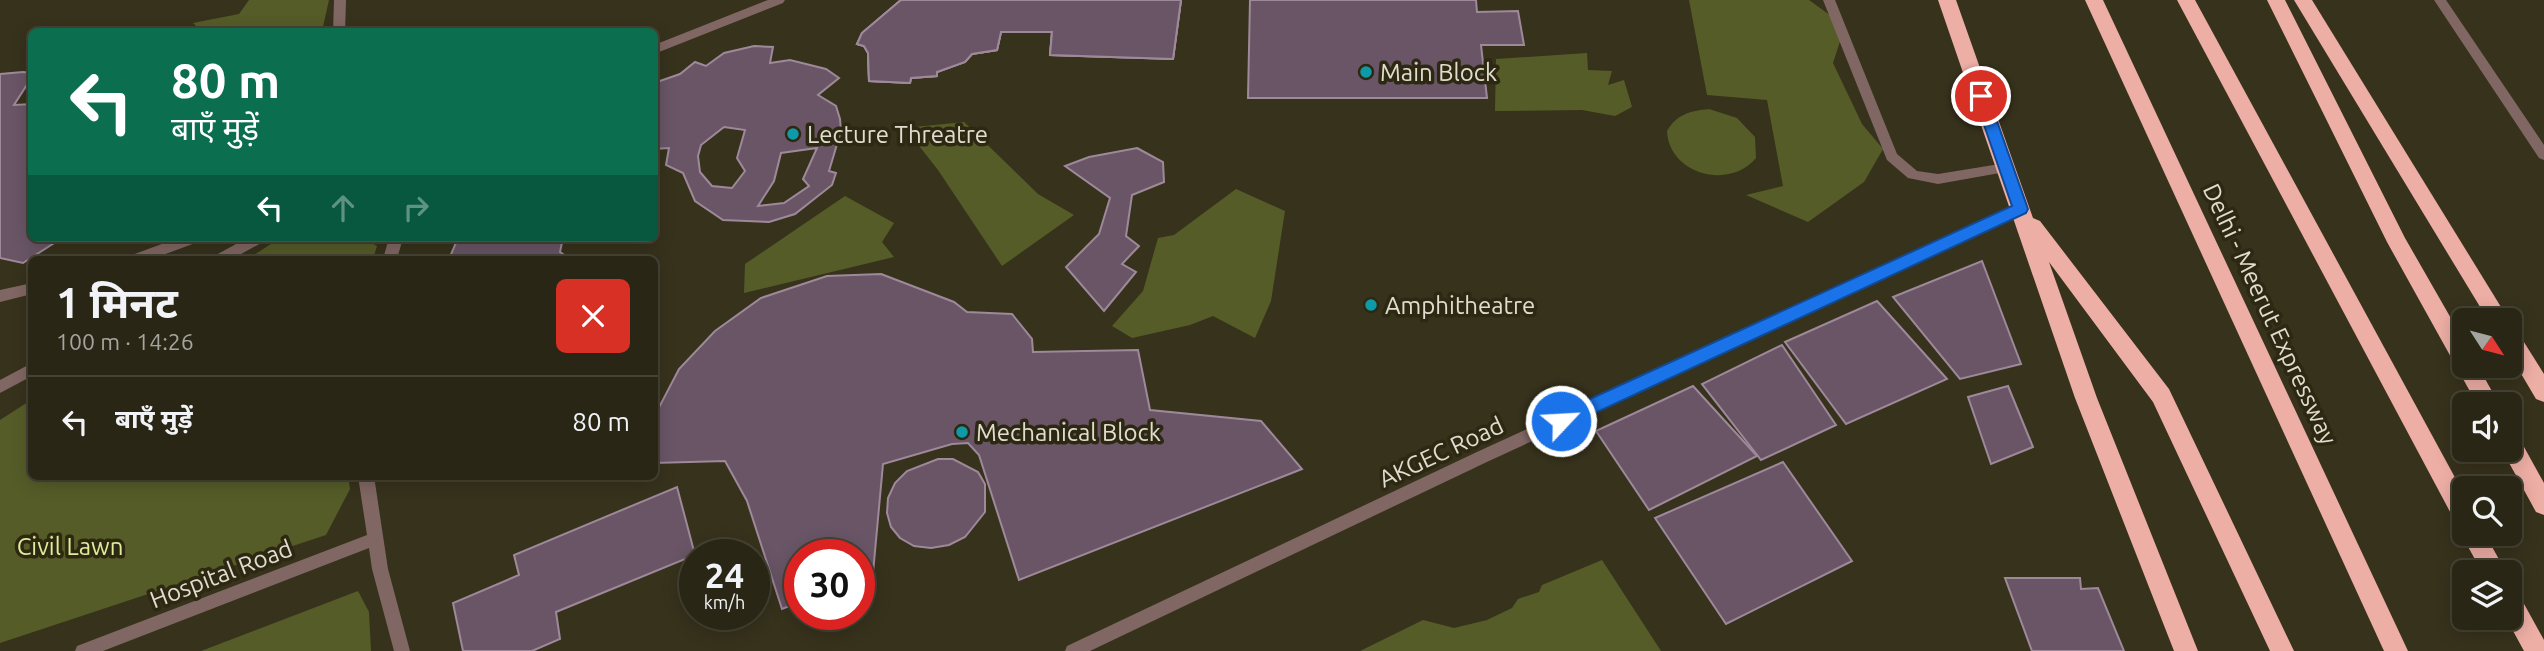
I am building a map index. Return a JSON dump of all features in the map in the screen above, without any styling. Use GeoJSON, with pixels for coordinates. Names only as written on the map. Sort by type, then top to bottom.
{"type":"FeatureCollection","features":[{"type":"Feature","properties":{"kind":"highway"},"geometry":{"type":"LineString","coordinates":[[1947,0],[2086,398],[2186,651]]}},
{"type":"Feature","properties":{"kind":"highway","name":"Delhi - Meerut Expressway"},"geometry":{"type":"LineString","coordinates":[[2094,0],[2396,651]]}},
{"type":"Feature","properties":{"kind":"highway"},"geometry":{"type":"LineString","coordinates":[[2186,0],[2452,494]]}},
{"type":"Feature","properties":{"kind":"highway"},"geometry":{"type":"LineString","coordinates":[[2276,0],[2397,242],[2452,340]]}},
{"type":"Feature","properties":{"kind":"highway"},"geometry":{"type":"LineString","coordinates":[[2304,0],[2492,308]]}},
{"type":"Feature","properties":{"kind":"highway"},"geometry":{"type":"LineString","coordinates":[[2021,209],[2161,396],[2282,651]]}},
{"type":"Feature","properties":{"kind":"highway"},"geometry":{"type":"LineString","coordinates":[[2522,357],[2544,393]]}},
{"type":"Feature","properties":{"kind":"highway"},"geometry":{"type":"LineString","coordinates":[[2520,462],[2544,505]]}},
{"type":"Feature","properties":{"kind":"highway"},"geometry":{"type":"LineString","coordinates":[[2522,623],[2537,651]]}},
{"type":"Feature","properties":{"kind":"street"},"geometry":{"type":"LineString","coordinates":[[339,28],[340,0]]}},
{"type":"Feature","properties":{"kind":"street"},"geometry":{"type":"LineString","coordinates":[[658,48],[779,0]]}},
{"type":"Feature","properties":{"kind":"street"},"geometry":{"type":"LineString","coordinates":[[1829,0],[1892,157],[1913,175],[1938,179],[2006,169]]}},
{"type":"Feature","properties":{"kind":"street"},"geometry":{"type":"LineString","coordinates":[[2440,0],[2544,155]]}},
{"type":"Feature","properties":{"kind":"street","name":"AKGEC Road"},"geometry":{"type":"LineString","coordinates":[[1073,651],[1505,446],[2021,209]]}},
{"type":"Feature","properties":{"kind":"street"},"geometry":{"type":"LineString","coordinates":[[145,256],[182,242]]}},
{"type":"Feature","properties":{"kind":"street"},"geometry":{"type":"LineString","coordinates":[[226,256],[251,242]]}},
{"type":"Feature","properties":{"kind":"street"},"geometry":{"type":"LineString","coordinates":[[0,296],[28,289]]}},
{"type":"Feature","properties":{"kind":"street"},"geometry":{"type":"LineString","coordinates":[[0,387],[28,371]]}},
{"type":"Feature","properties":{"kind":"street"},"geometry":{"type":"LineString","coordinates":[[367,480],[375,539],[402,651]]}},
{"type":"Feature","properties":{"kind":"street","name":"Hospital Road"},"geometry":{"type":"LineString","coordinates":[[83,651],[375,539]]}},
{"type":"Feature","properties":{"kind":"green space"},"geometry":{"type":"Polygon","coordinates":[[[249,0],[329,0],[323,28],[201,28],[193,23],[239,14],[249,0]]]}},
{"type":"Feature","properties":{"kind":"green space"},"geometry":{"type":"Polygon","coordinates":[[[1689,0],[1809,0],[1845,26],[1833,63],[1862,124],[1883,149],[1864,182],[1808,222],[1746,195],[1783,186],[1767,100],[1707,95],[1689,0]]]}},
{"type":"Feature","properties":{"kind":"green space"},"geometry":{"type":"Polygon","coordinates":[[[1587,53],[1588,70],[1612,71],[1608,85],[1624,80],[1632,107],[1615,116],[1582,110],[1495,111],[1496,59],[1587,53]]]}},
{"type":"Feature","properties":{"kind":"green space"},"geometry":{"type":"Polygon","coordinates":[[[1709,109],[1737,118],[1755,137],[1756,158],[1745,168],[1717,175],[1702,173],[1678,158],[1670,146],[1667,131],[1675,121],[1690,112],[1709,109]]]}},
{"type":"Feature","properties":{"kind":"green space"},"geometry":{"type":"Polygon","coordinates":[[[964,122],[1038,194],[1074,215],[1002,266],[938,170],[905,128],[964,122]]]}},
{"type":"Feature","properties":{"kind":"green space"},"geometry":{"type":"Polygon","coordinates":[[[1236,189],[1285,211],[1271,301],[1255,338],[1213,316],[1190,325],[1132,338],[1112,326],[1143,291],[1158,238],[1174,235],[1236,189]]]}},
{"type":"Feature","properties":{"kind":"green space"},"geometry":{"type":"Polygon","coordinates":[[[845,196],[894,223],[882,242],[894,257],[744,293],[745,264],[845,196]]]}},
{"type":"Feature","properties":{"kind":"green space"},"geometry":{"type":"Polygon","coordinates":[[[274,242],[370,242],[377,246],[374,256],[253,256],[274,242]]]}},
{"type":"Feature","properties":{"kind":"green space","name":"Civil Lawn"},"geometry":{"type":"Polygon","coordinates":[[[28,402],[28,480],[349,480],[350,489],[326,535],[0,643],[0,420],[28,402]]]}},
{"type":"Feature","properties":{"kind":"green space"},"geometry":{"type":"Polygon","coordinates":[[[1602,560],[1661,651],[1360,651],[1423,620],[1454,628],[1487,620],[1512,608],[1518,599],[1539,592],[1542,585],[1602,560]]]}},
{"type":"Feature","properties":{"kind":"green space"},"geometry":{"type":"Polygon","coordinates":[[[358,591],[369,612],[371,651],[201,651],[358,591]]]}},
{"type":"Feature","properties":{"kind":"building"},"geometry":{"type":"Polygon","coordinates":[[[901,0],[1181,0],[1173,59],[1050,55],[1052,32],[1001,32],[997,50],[972,54],[965,62],[937,72],[937,76],[911,78],[910,83],[869,81],[868,53],[864,46],[857,44],[862,33],[901,0]]]}},
{"type":"Feature","properties":{"kind":"building"},"geometry":{"type":"Polygon","coordinates":[[[901,0],[1003,0],[1006,5],[1015,9],[1054,10],[1078,9],[1080,0],[1181,0],[1173,59],[1050,55],[1052,32],[1001,32],[997,50],[972,54],[965,62],[937,72],[937,76],[911,78],[910,83],[869,81],[868,53],[864,46],[857,44],[862,33],[901,0]],[[946,7],[917,29],[917,34],[929,36],[941,26],[955,22],[952,10],[946,7]]]}},
{"type":"Feature","properties":{"kind":"building"},"geometry":{"type":"Polygon","coordinates":[[[901,0],[1181,0],[1173,59],[1050,55],[1052,32],[1001,32],[997,50],[972,54],[965,62],[937,72],[937,76],[911,78],[910,83],[869,81],[868,53],[864,46],[857,44],[862,33],[901,0]]]}},
{"type":"Feature","properties":{"kind":"building","name":"Main Block"},"geometry":{"type":"Polygon","coordinates":[[[1250,0],[1476,0],[1477,12],[1518,11],[1524,45],[1481,45],[1487,98],[1248,98],[1250,0]]]}},
{"type":"Feature","properties":{"kind":"building","name":"Lecture Threatre"},"geometry":{"type":"Polygon","coordinates":[[[754,46],[773,47],[770,63],[790,60],[826,69],[839,78],[818,95],[836,106],[840,119],[841,131],[829,171],[836,173],[832,185],[795,214],[769,222],[723,220],[695,201],[683,173],[666,165],[669,148],[658,149],[658,82],[680,74],[695,62],[706,66],[724,53],[754,46]],[[724,127],[701,145],[698,156],[700,172],[712,186],[732,188],[745,171],[737,158],[745,130],[724,127]],[[817,148],[781,153],[774,181],[758,206],[784,203],[809,186],[803,179],[817,148]]]}},
{"type":"Feature","properties":{"kind":"building"},"geometry":{"type":"Polygon","coordinates":[[[28,73],[28,83],[14,105],[28,104],[28,242],[56,242],[34,256],[28,256],[28,260],[23,263],[0,258],[0,74],[28,73]]]}},
{"type":"Feature","properties":{"kind":"building"},"geometry":{"type":"Polygon","coordinates":[[[1137,148],[1163,162],[1164,182],[1132,195],[1126,236],[1139,246],[1122,264],[1136,272],[1104,311],[1066,267],[1099,234],[1110,198],[1065,166],[1089,157],[1137,148]]]}},
{"type":"Feature","properties":{"kind":"building"},"geometry":{"type":"Polygon","coordinates":[[[456,242],[562,242],[560,252],[566,256],[450,256],[456,242]]]}},
{"type":"Feature","properties":{"kind":"building"},"geometry":{"type":"Polygon","coordinates":[[[1982,261],[2021,364],[1960,379],[1893,297],[1982,261]]]}},
{"type":"Feature","properties":{"kind":"building","name":"Mechanical Block"},"geometry":{"type":"Polygon","coordinates":[[[881,274],[954,302],[967,312],[1012,314],[1032,339],[1033,352],[1138,350],[1150,410],[1261,421],[1302,469],[1019,580],[979,455],[968,443],[952,444],[883,464],[875,551],[875,539],[784,539],[782,609],[770,572],[770,539],[759,539],[747,501],[725,461],[658,463],[658,409],[679,369],[715,331],[761,298],[827,276],[881,274]]]}},
{"type":"Feature","properties":{"kind":"building"},"geometry":{"type":"Polygon","coordinates":[[[1877,301],[1947,379],[1846,424],[1785,342],[1877,301]]]}},
{"type":"Feature","properties":{"kind":"building"},"geometry":{"type":"Polygon","coordinates":[[[1782,345],[1836,425],[1761,460],[1702,384],[1782,345]]]}},
{"type":"Feature","properties":{"kind":"building"},"geometry":{"type":"Polygon","coordinates":[[[1693,386],[1757,456],[1649,510],[1596,431],[1693,386]]]}},
{"type":"Feature","properties":{"kind":"building"},"geometry":{"type":"Polygon","coordinates":[[[2008,386],[2033,447],[1991,464],[1968,397],[2008,386]]]}},
{"type":"Feature","properties":{"kind":"building"},"geometry":{"type":"Polygon","coordinates":[[[938,459],[953,459],[978,472],[985,484],[985,512],[965,537],[949,545],[931,548],[914,546],[900,538],[891,527],[887,513],[888,498],[895,483],[907,471],[938,459]]]}},
{"type":"Feature","properties":{"kind":"building"},"geometry":{"type":"Polygon","coordinates":[[[1783,462],[1852,561],[1726,624],[1655,518],[1783,462]]]}},
{"type":"Feature","properties":{"kind":"building"},"geometry":{"type":"Polygon","coordinates":[[[677,487],[691,539],[679,539],[679,562],[556,612],[560,639],[532,651],[463,651],[453,603],[519,575],[514,555],[677,487]]]}},
{"type":"Feature","properties":{"kind":"building"},"geometry":{"type":"Polygon","coordinates":[[[2005,578],[2080,578],[2081,589],[2098,588],[2124,651],[2032,651],[2005,578]]]}},
{"type":"Feature","properties":{"kind":"place","name":"Main Block"},"geometry":{"type":"Point","coordinates":[1366,72]}},
{"type":"Feature","properties":{"kind":"place","name":"Lecture Threatre"},"geometry":{"type":"Point","coordinates":[793,134]}},
{"type":"Feature","properties":{"kind":"place","name":"Amphitheatre"},"geometry":{"type":"Point","coordinates":[1371,305]}},
{"type":"Feature","properties":{"kind":"place","name":"Mechanical Block"},"geometry":{"type":"Point","coordinates":[962,432]}},
{"type":"Feature","properties":{"kind":"route"},"geometry":{"type":"LineString","coordinates":[[1561,421],[2021,209],[1981,96]]}}]}
